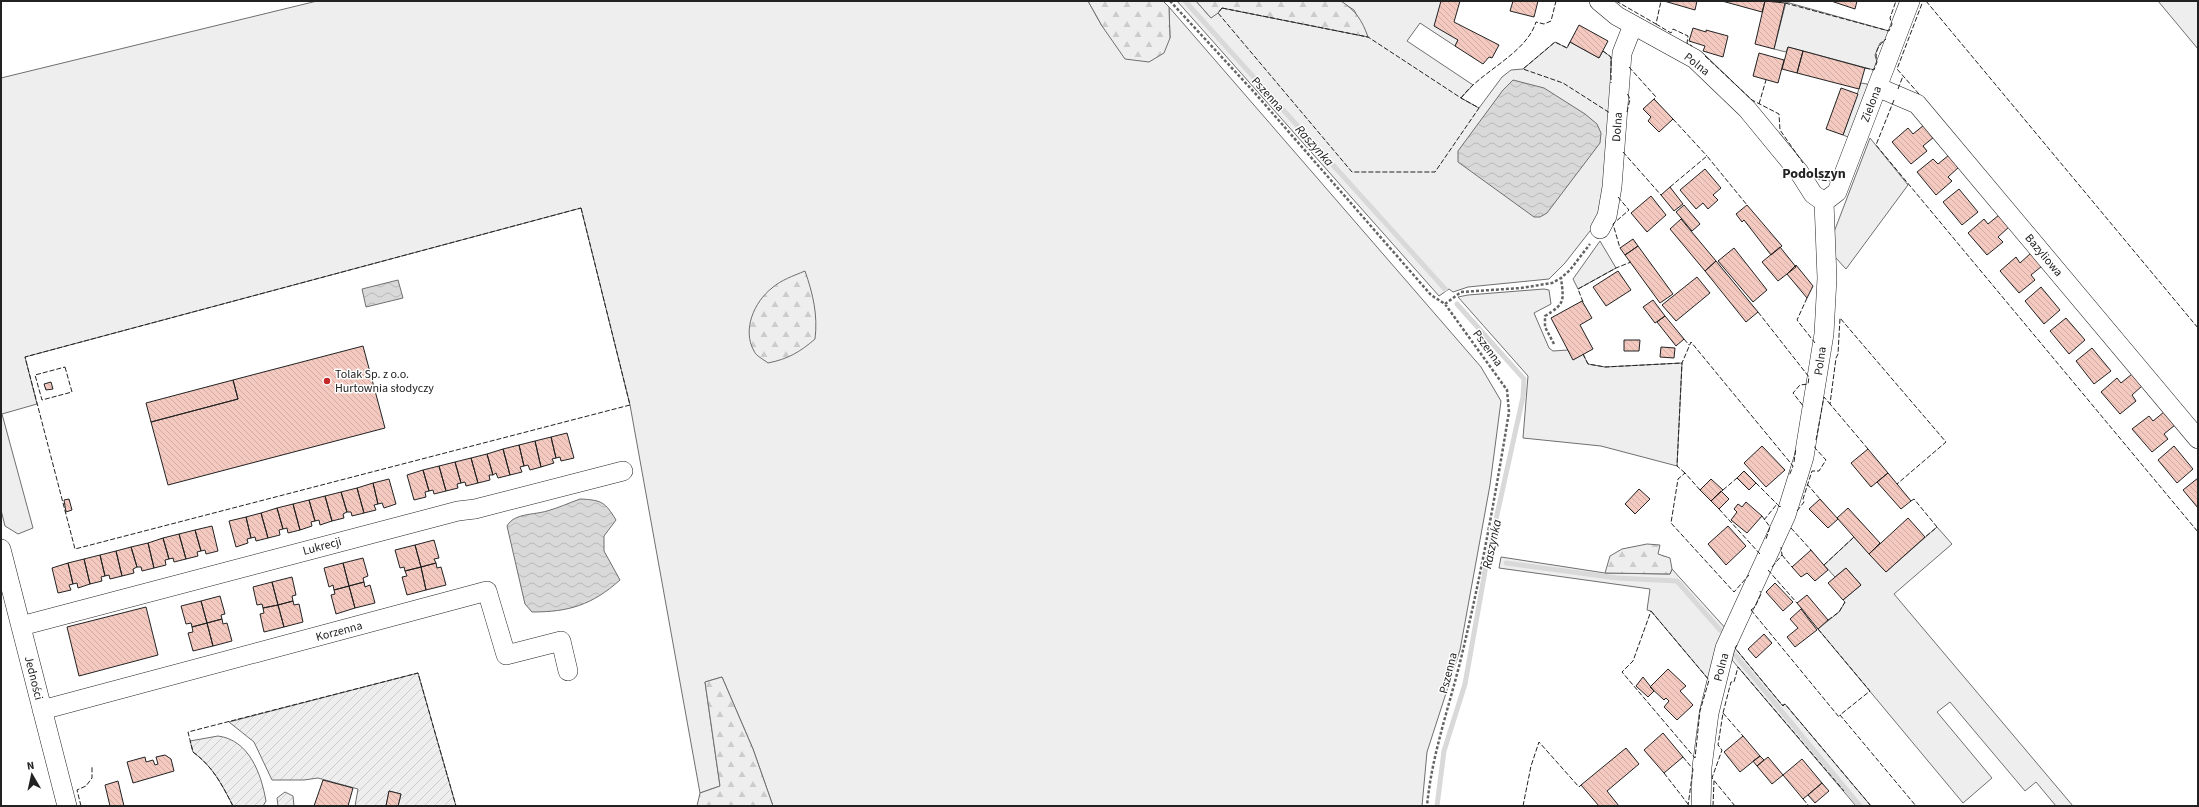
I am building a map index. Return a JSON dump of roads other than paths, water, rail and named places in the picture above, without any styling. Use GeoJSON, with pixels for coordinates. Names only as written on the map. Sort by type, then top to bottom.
{"type":"FeatureCollection","features":[{"type":"Feature","properties":{"kind":"street","name":"Polna"},"geometry":{"type":"LineString","coordinates":[[1599,1],[1617,16],[1695,59],[1747,109],[1798,172],[1813,194],[1824,202],[1827,278],[1824,334],[1804,457],[1786,515],[1725,648],[1709,713],[1702,767],[1701,806]]}},
{"type":"Feature","properties":{"kind":"street","name":"Zielona"},"geometry":{"type":"LineString","coordinates":[[1824,202],[1837,192],[1910,1]]}},
{"type":"Feature","properties":{"kind":"street","name":"Dolna"},"geometry":{"type":"LineString","coordinates":[[1600,229],[1607,216],[1612,188],[1622,53],[1633,25]]}},
{"type":"Feature","properties":{"kind":"street","name":"Bazyliowa"},"geometry":{"type":"LineString","coordinates":[[1877,87],[1917,104],[2198,439]]}},
{"type":"Feature","properties":{"kind":"street","name":"Lukrecji"},"geometry":{"type":"LineString","coordinates":[[21,626],[458,510],[475,509],[623,471]]}},
{"type":"Feature","properties":{"kind":"street","name":"Jedności"},"geometry":{"type":"LineString","coordinates":[[1,549],[67,806]]}},
{"type":"Feature","properties":{"kind":"street","name":"Korzenna"},"geometry":{"type":"LineString","coordinates":[[42,710],[487,591],[506,656],[561,642],[568,670]]}},
{"type":"Feature","properties":{"kind":"water"},"geometry":{"type":"Polygon","coordinates":[[[1513,80],[1544,88],[1585,114],[1597,124],[1601,133],[1600,143],[1547,213],[1540,217],[1534,217],[1458,162],[1458,151],[1503,90],[1513,80]]]}},
{"type":"Feature","properties":{"kind":"water"},"geometry":{"type":"Polygon","coordinates":[[[398,280],[403,298],[366,307],[362,289],[398,280]]]}},
{"type":"Feature","properties":{"kind":"water"},"geometry":{"type":"Polygon","coordinates":[[[580,499],[593,500],[602,503],[609,509],[616,520],[604,536],[604,551],[620,580],[600,596],[579,605],[557,611],[532,612],[525,604],[507,526],[514,519],[519,517],[547,511],[580,499]]]}},
{"type":"Feature","properties":{"kind":"waterway","name":"Raszynka"},"geometry":{"type":"LineString","coordinates":[[1185,1],[1445,289]]}},
{"type":"Feature","properties":{"kind":"waterway","name":"Raszynka"},"geometry":{"type":"LineString","coordinates":[[1437,806],[1444,751],[1465,684],[1487,560],[1523,397],[1524,379],[1457,304]]}},
{"type":"Feature","properties":{"kind":"waterway"},"geometry":{"type":"LineString","coordinates":[[1506,563],[1617,578],[1677,581],[1720,630]]}},
{"type":"Feature","properties":{"kind":"waterway"},"geometry":{"type":"LineString","coordinates":[[1736,656],[1860,806]]}},
{"type":"Feature","properties":{"kind":"place","name":"Tolak Sp. z o.o. Hurtownia słodyczy"},"geometry":{"type":"Point","coordinates":[327,381]}},
{"type":"Feature","properties":{"kind":"district","name":"Podolszyn"},"geometry":{"type":"Point","coordinates":[1814,173]}}]}
